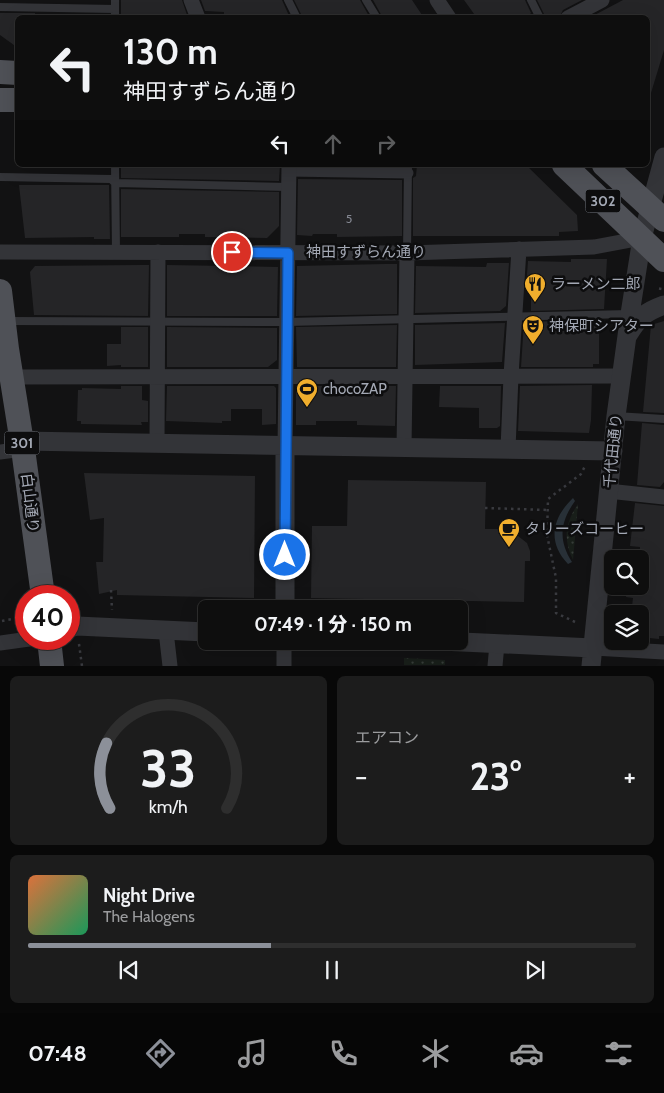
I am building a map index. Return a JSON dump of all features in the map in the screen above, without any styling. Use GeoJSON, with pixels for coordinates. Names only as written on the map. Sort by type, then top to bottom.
{"type":"FeatureCollection","features":[{"type":"Feature","properties":{"kind":"main road"},"geometry":{"type":"LineString","coordinates":[[0,72],[15,73]]}},
{"type":"Feature","properties":{"kind":"main road"},"geometry":{"type":"LineString","coordinates":[[0,100],[15,100]]}},
{"type":"Feature","properties":{"kind":"main road","name":"302"},"geometry":{"type":"LineString","coordinates":[[566,167],[664,260]]}},
{"type":"Feature","properties":{"kind":"main road","name":"302"},"geometry":{"type":"LineString","coordinates":[[606,167],[657,213]]}},
{"type":"Feature","properties":{"kind":"main road","name":"白山通り"},"geometry":{"type":"LineString","coordinates":[[0,291],[4,321],[4,350],[12,377],[23,445],[42,585]]}},
{"type":"Feature","properties":{"kind":"main road"},"geometry":{"type":"LineString","coordinates":[[50,650],[52,666]]}},
{"type":"Feature","properties":{"kind":"street"},"geometry":{"type":"LineString","coordinates":[[191,0],[197,15]]}},
{"type":"Feature","properties":{"kind":"street"},"geometry":{"type":"LineString","coordinates":[[437,0],[446,15]]}},
{"type":"Feature","properties":{"kind":"street"},"geometry":{"type":"LineString","coordinates":[[574,15],[602,0]]}},
{"type":"Feature","properties":{"kind":"street","name":"千代田通り"},"geometry":{"type":"LineString","coordinates":[[592,657],[616,416],[630,314],[642,238],[657,213],[664,157]]}},
{"type":"Feature","properties":{"kind":"street"},"geometry":{"type":"LineString","coordinates":[[285,600],[289,168],[408,169]]}},
{"type":"Feature","properties":{"kind":"street","name":"神田すずらん通り"},"geometry":{"type":"LineString","coordinates":[[0,252],[407,253],[594,247],[642,238]]}},
{"type":"Feature","properties":{"kind":"street"},"geometry":{"type":"LineString","coordinates":[[508,449],[519,249]]}},
{"type":"Feature","properties":{"kind":"street"},"geometry":{"type":"LineString","coordinates":[[157,444],[158,252]]}},
{"type":"Feature","properties":{"kind":"street"},"geometry":{"type":"LineString","coordinates":[[404,448],[407,253]]}},
{"type":"Feature","properties":{"kind":"street"},"geometry":{"type":"LineString","coordinates":[[627,335],[636,321],[646,312],[664,304]]}},
{"type":"Feature","properties":{"kind":"street"},"geometry":{"type":"LineString","coordinates":[[12,377],[622,376]]}},
{"type":"Feature","properties":{"kind":"street"},"geometry":{"type":"LineString","coordinates":[[0,452],[23,445],[157,444],[613,451]]}},
{"type":"Feature","properties":{"kind":"street"},"geometry":{"type":"LineString","coordinates":[[608,491],[664,497]]}},
{"type":"Feature","properties":{"kind":"street"},"geometry":{"type":"LineString","coordinates":[[80,626],[198,632]]}},
{"type":"Feature","properties":{"kind":"street"},"geometry":{"type":"LineString","coordinates":[[166,631],[170,666]]}},
{"type":"Feature","properties":{"kind":"street"},"geometry":{"type":"LineString","coordinates":[[0,643],[15,641]]}},
{"type":"Feature","properties":{"kind":"street"},"geometry":{"type":"LineString","coordinates":[[468,642],[497,644],[592,657],[664,652]]}},
{"type":"Feature","properties":{"kind":"street"},"geometry":{"type":"LineString","coordinates":[[495,666],[497,644]]}},
{"type":"Feature","properties":{"kind":"street"},"geometry":{"type":"LineString","coordinates":[[284,650],[284,666]]}},
{"type":"Feature","properties":{"kind":"lane"},"geometry":{"type":"LineString","coordinates":[[0,7],[115,13],[115,0]]}},
{"type":"Feature","properties":{"kind":"lane"},"geometry":{"type":"LineString","coordinates":[[288,0],[296,15]]}},
{"type":"Feature","properties":{"kind":"lane"},"geometry":{"type":"LineString","coordinates":[[366,0],[375,15]]}},
{"type":"Feature","properties":{"kind":"lane"},"geometry":{"type":"LineString","coordinates":[[530,0],[538,15]]}},
{"type":"Feature","properties":{"kind":"lane"},"geometry":{"type":"LineString","coordinates":[[115,167],[116,252]]}},
{"type":"Feature","properties":{"kind":"lane"},"geometry":{"type":"LineString","coordinates":[[407,253],[408,169]]}},
{"type":"Feature","properties":{"kind":"lane"},"geometry":{"type":"LineString","coordinates":[[0,177],[111,179],[115,183],[288,187]]}},
{"type":"Feature","properties":{"kind":"lane"},"geometry":{"type":"LineString","coordinates":[[4,321],[287,322],[630,314]]}},
{"type":"Feature","properties":{"kind":"lane"},"geometry":{"type":"LineString","coordinates":[[616,416],[664,419]]}},
{"type":"Feature","properties":{"kind":"path"},"geometry":{"type":"LineString","coordinates":[[575,622],[556,612],[556,578],[547,535],[548,499],[581,474],[586,465]]}},
{"type":"Feature","properties":{"kind":"path"},"geometry":{"type":"LineString","coordinates":[[485,508],[548,510]]}},
{"type":"Feature","properties":{"kind":"path"},"geometry":{"type":"LineString","coordinates":[[111,590],[112,610]]}},
{"type":"Feature","properties":{"kind":"path"},"geometry":{"type":"LineString","coordinates":[[2,621],[15,619]]}},
{"type":"Feature","properties":{"kind":"shaded area"},"geometry":{"type":"Polygon","coordinates":[[[573,498],[575,501],[566,516],[563,531],[564,546],[572,562],[568,564],[561,556],[557,547],[555,530],[560,514],[573,498]]]}},
{"type":"Feature","properties":{"kind":"shaded area"},"geometry":{"type":"Polygon","coordinates":[[[578,504],[573,560],[568,545],[567,532],[570,518],[578,504]]]}},
{"type":"Feature","properties":{"kind":"shaded area"},"geometry":{"type":"Polygon","coordinates":[[[404,658],[445,660],[445,665],[404,665],[404,658]]]}},
{"type":"Feature","properties":{"kind":"building"},"geometry":{"type":"Polygon","coordinates":[[[121,0],[182,0],[187,15],[121,15],[121,0]]]}},
{"type":"Feature","properties":{"kind":"building"},"geometry":{"type":"Polygon","coordinates":[[[201,0],[282,0],[289,15],[224,15],[224,12],[205,11],[201,0]]]}},
{"type":"Feature","properties":{"kind":"building"},"geometry":{"type":"Polygon","coordinates":[[[294,0],[360,0],[368,15],[302,15],[294,0]]]}},
{"type":"Feature","properties":{"kind":"building"},"geometry":{"type":"Polygon","coordinates":[[[373,0],[412,0],[422,15],[381,15],[373,0]]]}},
{"type":"Feature","properties":{"kind":"building"},"geometry":{"type":"Polygon","coordinates":[[[464,0],[525,0],[531,13],[529,15],[475,15],[464,0]]]}},
{"type":"Feature","properties":{"kind":"building"},"geometry":{"type":"Polygon","coordinates":[[[537,0],[582,0],[563,10],[560,15],[544,15],[537,0]]]}},
{"type":"Feature","properties":{"kind":"building"},"geometry":{"type":"Polygon","coordinates":[[[623,0],[664,0],[664,50],[651,93],[650,15],[595,15],[623,0]]]}},
{"type":"Feature","properties":{"kind":"building"},"geometry":{"type":"Polygon","coordinates":[[[0,13],[35,13],[35,15],[15,15],[15,46],[0,35],[0,13]]]}},
{"type":"Feature","properties":{"kind":"building"},"geometry":{"type":"Polygon","coordinates":[[[121,167],[280,167],[279,181],[121,178],[121,167]]]}},
{"type":"Feature","properties":{"kind":"building"},"geometry":{"type":"Polygon","coordinates":[[[417,167],[528,167],[577,215],[578,231],[559,232],[559,236],[413,236],[413,178],[416,176],[417,167]]]}},
{"type":"Feature","properties":{"kind":"building"},"geometry":{"type":"Polygon","coordinates":[[[298,179],[402,180],[402,236],[337,237],[337,234],[297,235],[298,179]]]}},
{"type":"Feature","properties":{"kind":"building"},"geometry":{"type":"Polygon","coordinates":[[[19,185],[109,185],[110,239],[94,239],[94,237],[25,238],[19,185]]]}},
{"type":"Feature","properties":{"kind":"building"},"geometry":{"type":"Polygon","coordinates":[[[121,189],[279,192],[279,226],[267,238],[205,237],[205,234],[179,234],[179,237],[121,237],[121,189]]]}},
{"type":"Feature","properties":{"kind":"building"},"geometry":{"type":"Polygon","coordinates":[[[571,259],[607,259],[604,309],[531,311],[531,284],[526,288],[528,261],[571,262],[571,259]]]}},
{"type":"Feature","properties":{"kind":"building"},"geometry":{"type":"Polygon","coordinates":[[[487,263],[509,263],[506,306],[500,311],[415,313],[416,266],[486,267],[487,263]]]}},
{"type":"Feature","properties":{"kind":"building"},"geometry":{"type":"Polygon","coordinates":[[[397,264],[397,314],[296,316],[297,266],[397,264]]]}},
{"type":"Feature","properties":{"kind":"building"},"geometry":{"type":"Polygon","coordinates":[[[149,265],[148,316],[34,315],[30,272],[35,266],[149,265]]]}},
{"type":"Feature","properties":{"kind":"building"},"geometry":{"type":"Polygon","coordinates":[[[167,265],[278,267],[277,316],[167,316],[167,265]]]}},
{"type":"Feature","properties":{"kind":"building"},"geometry":{"type":"Polygon","coordinates":[[[599,320],[599,364],[593,364],[593,367],[521,367],[524,322],[599,320]]]}},
{"type":"Feature","properties":{"kind":"building"},"geometry":{"type":"Polygon","coordinates":[[[664,321],[664,413],[643,412],[651,325],[664,321]]]}},
{"type":"Feature","properties":{"kind":"building"},"geometry":{"type":"Polygon","coordinates":[[[505,323],[502,362],[415,365],[415,325],[505,323]]]}},
{"type":"Feature","properties":{"kind":"building"},"geometry":{"type":"Polygon","coordinates":[[[397,325],[396,367],[297,367],[296,327],[397,325]]]}},
{"type":"Feature","properties":{"kind":"building"},"geometry":{"type":"Polygon","coordinates":[[[121,327],[148,327],[148,367],[107,366],[107,344],[121,344],[121,327]]]}},
{"type":"Feature","properties":{"kind":"building"},"geometry":{"type":"Polygon","coordinates":[[[167,327],[277,328],[277,360],[268,367],[167,367],[167,327]]]}},
{"type":"Feature","properties":{"kind":"building"},"geometry":{"type":"Polygon","coordinates":[[[592,385],[589,433],[518,431],[520,386],[592,385]]]}},
{"type":"Feature","properties":{"kind":"building"},"geometry":{"type":"Polygon","coordinates":[[[121,386],[142,386],[142,400],[148,401],[148,422],[141,422],[142,425],[81,424],[81,421],[77,421],[78,390],[82,390],[82,388],[121,389],[121,386]]]}},
{"type":"Feature","properties":{"kind":"building"},"geometry":{"type":"Polygon","coordinates":[[[167,386],[274,386],[276,388],[276,424],[262,425],[262,409],[231,409],[231,421],[222,421],[222,423],[166,421],[167,386]]]}},
{"type":"Feature","properties":{"kind":"building"},"geometry":{"type":"Polygon","coordinates":[[[296,386],[396,386],[395,426],[357,425],[357,421],[316,421],[316,425],[296,425],[296,386]]]}},
{"type":"Feature","properties":{"kind":"building"},"geometry":{"type":"Polygon","coordinates":[[[440,386],[501,386],[500,426],[497,428],[479,428],[479,408],[439,407],[440,386]]]}},
{"type":"Feature","properties":{"kind":"building"},"geometry":{"type":"Polygon","coordinates":[[[642,423],[664,425],[664,482],[660,487],[637,485],[642,423]]]}},
{"type":"Feature","properties":{"kind":"building"},"geometry":{"type":"Polygon","coordinates":[[[84,473],[255,476],[254,598],[117,595],[117,590],[99,594],[96,562],[103,562],[104,518],[90,520],[84,473]]]}},
{"type":"Feature","properties":{"kind":"building"},"geometry":{"type":"Polygon","coordinates":[[[348,480],[486,482],[485,529],[518,529],[518,536],[527,543],[530,551],[530,561],[525,561],[524,602],[311,598],[312,526],[347,526],[348,480]]]}},
{"type":"Feature","properties":{"kind":"building"},"geometry":{"type":"Polygon","coordinates":[[[635,503],[664,506],[664,636],[659,636],[659,639],[649,638],[649,605],[632,605],[633,598],[626,597],[626,595],[649,595],[649,550],[640,550],[640,547],[630,546],[635,503]]]}},
{"type":"Feature","properties":{"kind":"place","name":"ラーメン二郎"},"geometry":{"type":"Point","coordinates":[535,303]}},
{"type":"Feature","properties":{"kind":"place","name":"神保町シアター"},"geometry":{"type":"Point","coordinates":[533,345]}},
{"type":"Feature","properties":{"kind":"place","name":"chocoZAP"},"geometry":{"type":"Point","coordinates":[307,408]}},
{"type":"Feature","properties":{"kind":"place","name":"タリーズコーヒー"},"geometry":{"type":"Point","coordinates":[509,548]}},
{"type":"Feature","properties":{"kind":"route"},"geometry":{"type":"LineString","coordinates":[[232,252],[288,253],[285,555]]}}]}
